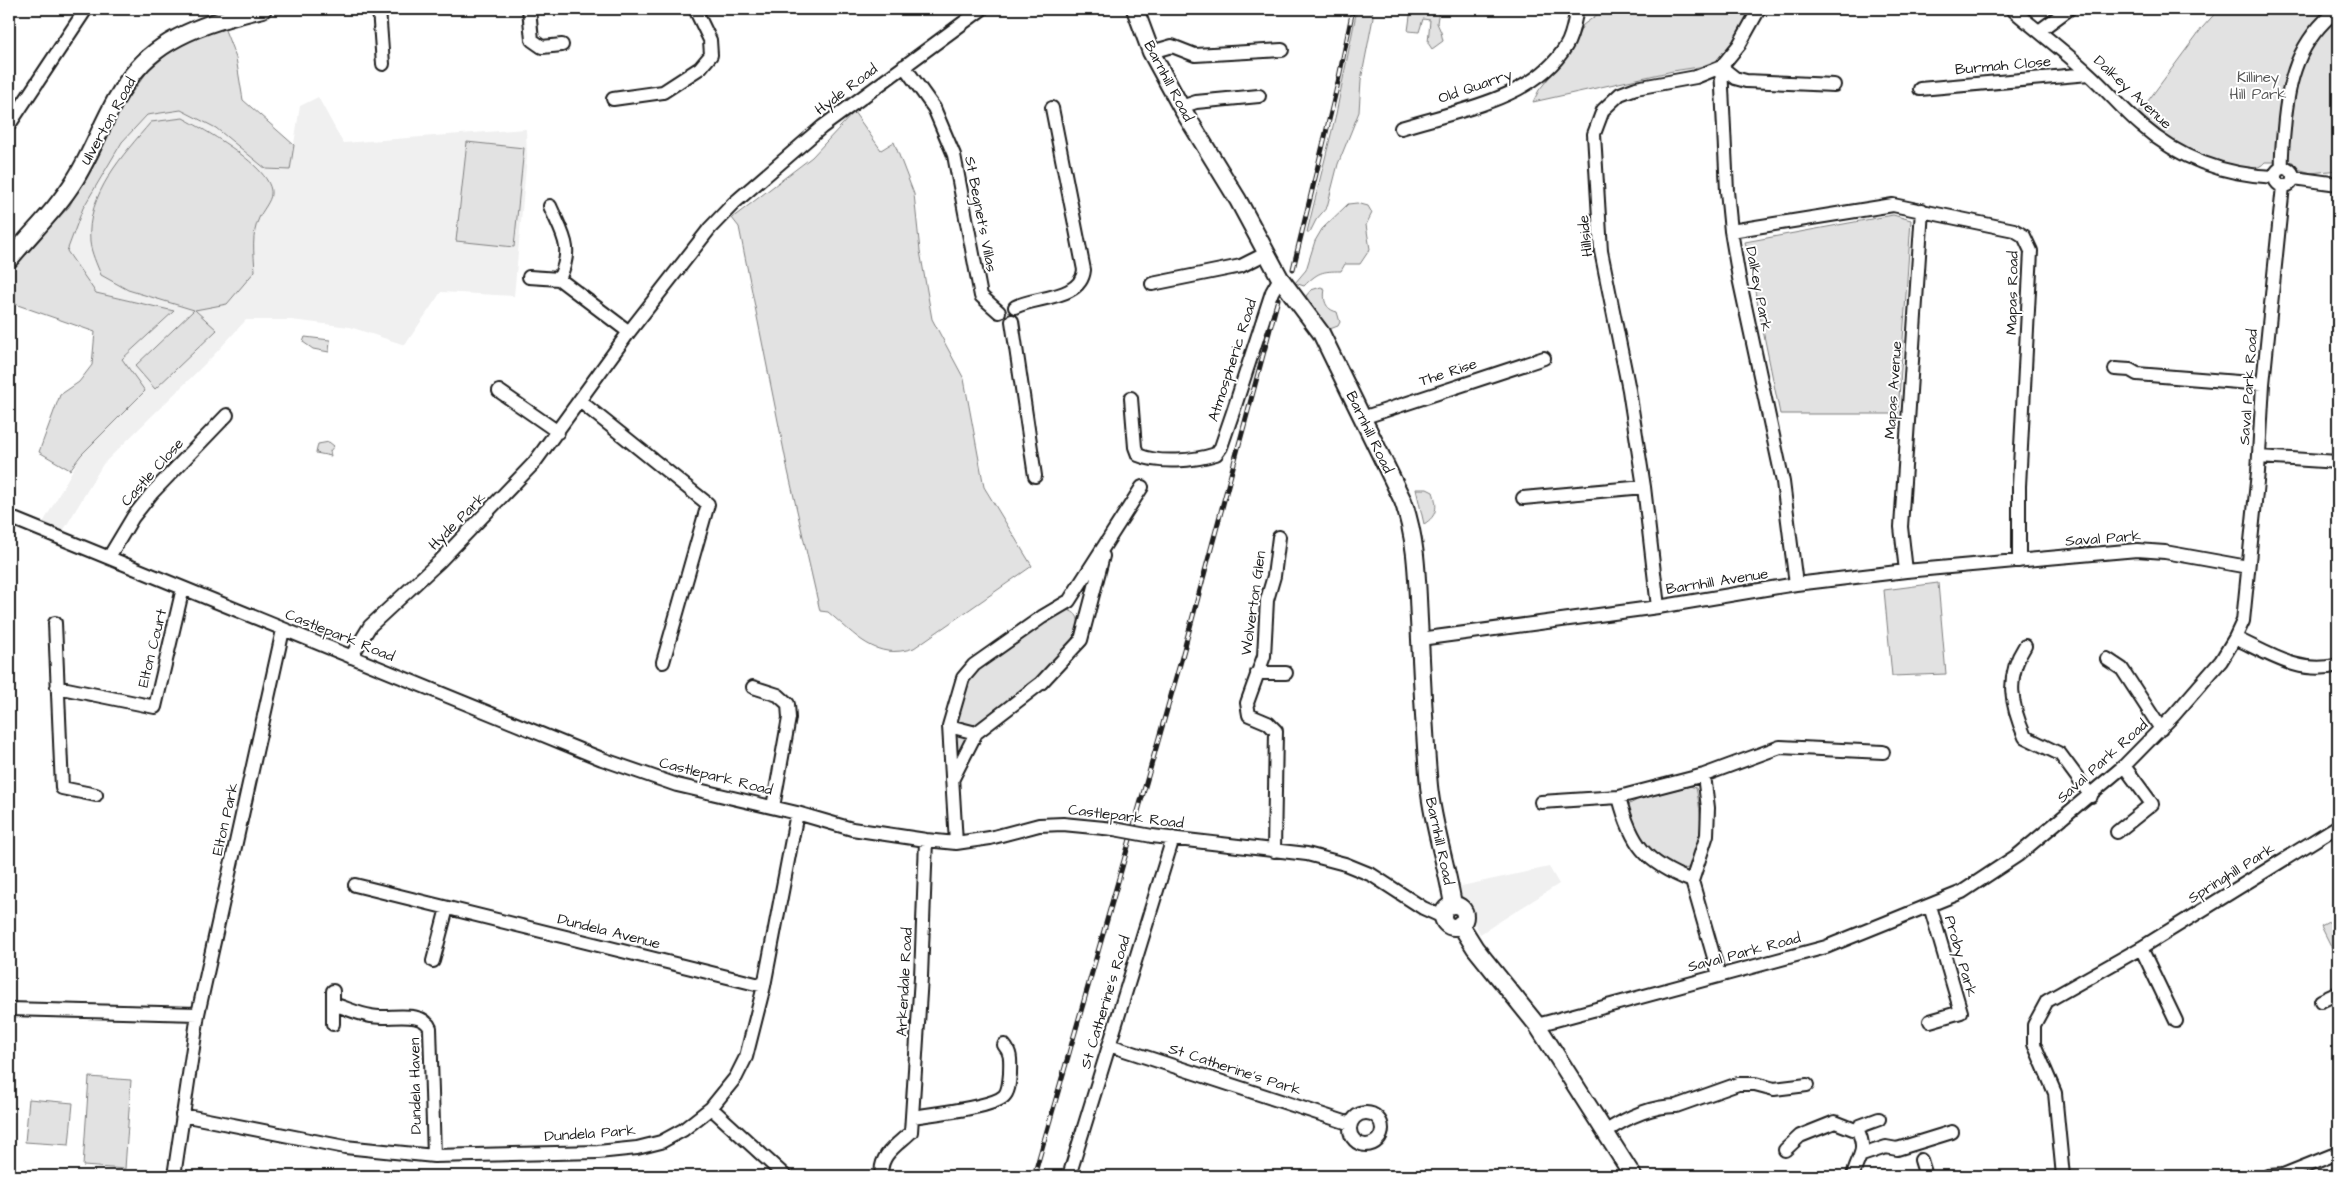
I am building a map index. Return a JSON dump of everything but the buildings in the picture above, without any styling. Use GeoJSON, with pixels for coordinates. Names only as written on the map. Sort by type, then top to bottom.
{"type":"FeatureCollection","features":[{"type":"Feature","properties":{"kind":"main road","name":"Ulverton Road"},"geometry":{"type":"LineString","coordinates":[[9,260],[50,215],[76,178],[121,92],[136,69],[149,56],[190,31],[263,9]]}},
{"type":"Feature","properties":{"kind":"main road","name":"Barnhill Road"},"geometry":{"type":"LineString","coordinates":[[1135,9],[1151,52],[1181,107],[1238,200],[1280,278],[1320,333],[1403,500],[1410,518],[1416,556],[1432,817],[1448,876],[1448,911]]}},
{"type":"Feature","properties":{"kind":"main road"},"geometry":{"type":"LineString","coordinates":[[1448,911],[1450,926],[1460,924],[1475,948],[1537,1025],[1633,1176]]}},
{"type":"Feature","properties":{"kind":"street"},"geometry":{"type":"LineString","coordinates":[[9,125],[86,9]]}},
{"type":"Feature","properties":{"kind":"street"},"geometry":{"type":"LineString","coordinates":[[379,9],[383,64]]}},
{"type":"Feature","properties":{"kind":"street"},"geometry":{"type":"LineString","coordinates":[[529,9],[532,40],[542,47],[562,45]]}},
{"type":"Feature","properties":{"kind":"street"},"geometry":{"type":"LineString","coordinates":[[613,100],[663,92],[700,68],[712,55],[710,40],[695,9]]}},
{"type":"Feature","properties":{"kind":"street","name":"Hyde Road"},"geometry":{"type":"LineString","coordinates":[[734,203],[822,127],[982,9]]}},
{"type":"Feature","properties":{"kind":"street","name":"Old Quarry"},"geometry":{"type":"LineString","coordinates":[[1401,128],[1500,97],[1526,86],[1547,70],[1566,47],[1577,9]]}},
{"type":"Feature","properties":{"kind":"street"},"geometry":{"type":"LineString","coordinates":[[1759,9],[1739,46],[1721,67],[1735,78],[1746,81],[1834,86]]}},
{"type":"Feature","properties":{"kind":"street","name":"Dalkey Avenue"},"geometry":{"type":"LineString","coordinates":[[2012,9],[2089,74],[2143,127],[2182,155],[2228,172],[2280,177]]}},
{"type":"Feature","properties":{"kind":"street"},"geometry":{"type":"LineString","coordinates":[[2039,31],[2069,9]]}},
{"type":"Feature","properties":{"kind":"street","name":"Saval Park Road"},"geometry":{"type":"LineString","coordinates":[[1537,1025],[1826,947],[1962,892],[2018,855],[2091,796],[2161,729],[2221,661],[2235,638],[2244,616],[2259,457],[2263,384],[2286,102],[2290,79],[2308,41],[2323,21],[2338,9]]}},
{"type":"Feature","properties":{"kind":"street"},"geometry":{"type":"LineString","coordinates":[[1151,52],[1172,46],[1195,55],[1282,50]]}},
{"type":"Feature","properties":{"kind":"street","name":"St Begnet's Villas"},"geometry":{"type":"LineString","coordinates":[[904,66],[934,108],[954,155],[981,296],[999,312],[1004,321],[1012,321]]}},
{"type":"Feature","properties":{"kind":"street","name":"Dalkey Park"},"geometry":{"type":"LineString","coordinates":[[1721,67],[1727,191],[1731,231],[1739,278],[1783,482],[1796,584]]}},
{"type":"Feature","properties":{"kind":"street","name":"Hillside"},"geometry":{"type":"LineString","coordinates":[[1658,607],[1644,487],[1629,390],[1601,251],[1594,134],[1598,118],[1606,106],[1625,91],[1696,77],[1721,67]]}},
{"type":"Feature","properties":{"kind":"street","name":"Burmah Close"},"geometry":{"type":"LineString","coordinates":[[1920,89],[2089,74]]}},
{"type":"Feature","properties":{"kind":"street"},"geometry":{"type":"LineString","coordinates":[[1181,107],[1196,102],[1259,96]]}},
{"type":"Feature","properties":{"kind":"street"},"geometry":{"type":"LineString","coordinates":[[1014,307],[1023,302],[1066,292],[1074,288],[1083,276],[1084,270],[1052,108]]}},
{"type":"Feature","properties":{"kind":"street"},"geometry":{"type":"LineString","coordinates":[[2280,177],[2292,171],[2294,178],[2338,184]]}},
{"type":"Feature","properties":{"kind":"street","name":"Hyde Park"},"geometry":{"type":"LineString","coordinates":[[351,657],[370,626],[439,562],[500,501],[534,463],[581,402],[629,332],[710,228],[734,203]]}},
{"type":"Feature","properties":{"kind":"street","name":"Mapas Road"},"geometry":{"type":"LineString","coordinates":[[1731,231],[1893,205],[2014,230],[2024,236],[2031,252],[2019,486],[2019,561]]}},
{"type":"Feature","properties":{"kind":"street"},"geometry":{"type":"LineString","coordinates":[[550,206],[566,243],[567,262],[559,279]]}},
{"type":"Feature","properties":{"kind":"street","name":"Mapas Avenue"},"geometry":{"type":"LineString","coordinates":[[1906,571],[1901,527],[1922,210]]}},
{"type":"Feature","properties":{"kind":"street"},"geometry":{"type":"LineString","coordinates":[[1152,284],[1241,266],[1267,253]]}},
{"type":"Feature","properties":{"kind":"street"},"geometry":{"type":"LineString","coordinates":[[529,277],[559,279],[629,332]]}},
{"type":"Feature","properties":{"kind":"street","name":"Atmospheric Road"},"geometry":{"type":"LineString","coordinates":[[1131,398],[1135,446],[1138,455],[1151,460],[1165,460],[1216,454],[1221,447],[1271,294],[1280,278]]}},
{"type":"Feature","properties":{"kind":"street"},"geometry":{"type":"LineString","coordinates":[[999,312],[1004,305],[1009,304],[1014,307],[1017,314],[1012,321],[1035,476]]}},
{"type":"Feature","properties":{"kind":"street","name":"The Rise"},"geometry":{"type":"LineString","coordinates":[[1362,418],[1544,358]]}},
{"type":"Feature","properties":{"kind":"street"},"geometry":{"type":"LineString","coordinates":[[2115,369],[2130,370],[2138,374],[2263,384]]}},
{"type":"Feature","properties":{"kind":"street"},"geometry":{"type":"LineString","coordinates":[[499,391],[558,432]]}},
{"type":"Feature","properties":{"kind":"street"},"geometry":{"type":"LineString","coordinates":[[581,402],[708,504],[663,662]]}},
{"type":"Feature","properties":{"kind":"street","name":"Castle Close"},"geometry":{"type":"LineString","coordinates":[[109,557],[133,517],[152,493],[227,415]]}},
{"type":"Feature","properties":{"kind":"street"},"geometry":{"type":"LineString","coordinates":[[2259,457],[2338,462]]}},
{"type":"Feature","properties":{"kind":"street"},"geometry":{"type":"LineString","coordinates":[[1523,498],[1644,487]]}},
{"type":"Feature","properties":{"kind":"street"},"geometry":{"type":"LineString","coordinates":[[956,843],[949,726],[963,678],[974,665],[1042,617],[1069,601],[1142,488]]}},
{"type":"Feature","properties":{"kind":"street","name":"Castlepark Road"},"geometry":{"type":"LineString","coordinates":[[9,518],[632,770],[678,785],[773,807],[852,829],[926,840],[956,843],[990,838],[1039,825],[1063,824],[1307,854],[1346,864],[1372,875],[1423,908],[1448,911]]}},
{"type":"Feature","properties":{"kind":"street","name":"Wolverton Glen"},"geometry":{"type":"LineString","coordinates":[[1274,851],[1276,732],[1268,723],[1249,715],[1246,709],[1251,687],[1264,656],[1268,600],[1274,576],[1279,537]]}},
{"type":"Feature","properties":{"kind":"street"},"geometry":{"type":"LineString","coordinates":[[952,781],[976,733],[1041,683],[1081,640],[1105,546]]}},
{"type":"Feature","properties":{"kind":"street","name":"Saval Park"},"geometry":{"type":"LineString","coordinates":[[2019,561],[2136,550],[2165,552],[2248,567]]}},
{"type":"Feature","properties":{"kind":"street","name":"Barnhill Avenue"},"geometry":{"type":"LineString","coordinates":[[1420,639],[1658,607],[1796,584],[1906,571],[2019,561]]}},
{"type":"Feature","properties":{"kind":"street","name":"Elton Court"},"geometry":{"type":"LineString","coordinates":[[57,687],[154,707],[183,588]]}},
{"type":"Feature","properties":{"kind":"street"},"geometry":{"type":"LineString","coordinates":[[1069,601],[1089,608]]}},
{"type":"Feature","properties":{"kind":"street"},"geometry":{"type":"LineString","coordinates":[[55,623],[62,788],[96,795]]}},
{"type":"Feature","properties":{"kind":"street","name":"Elton Park"},"geometry":{"type":"LineString","coordinates":[[174,1176],[198,1014],[284,630]]}},
{"type":"Feature","properties":{"kind":"street"},"geometry":{"type":"LineString","coordinates":[[2235,638],[2301,668],[2319,669],[2338,665]]}},
{"type":"Feature","properties":{"kind":"street"},"geometry":{"type":"LineString","coordinates":[[2025,646],[2016,660],[2011,678],[2020,724],[2026,737],[2060,754],[2091,796]]}},
{"type":"Feature","properties":{"kind":"street"},"geometry":{"type":"LineString","coordinates":[[2107,659],[2122,669],[2161,729]]}},
{"type":"Feature","properties":{"kind":"street","name":"Wolverton Glen"},"geometry":{"type":"LineString","coordinates":[[1257,673],[1286,673]]}},
{"type":"Feature","properties":{"kind":"street"},"geometry":{"type":"LineString","coordinates":[[753,687],[778,696],[788,704],[789,718],[773,807]]}},
{"type":"Feature","properties":{"kind":"street"},"geometry":{"type":"LineString","coordinates":[[949,726],[976,733]]}},
{"type":"Feature","properties":{"kind":"street"},"geometry":{"type":"LineString","coordinates":[[1541,802],[1619,797],[1704,775],[1780,747],[1884,752]]}},
{"type":"Feature","properties":{"kind":"street"},"geometry":{"type":"LineString","coordinates":[[2117,832],[2152,804],[2124,766]]}},
{"type":"Feature","properties":{"kind":"street"},"geometry":{"type":"LineString","coordinates":[[1704,775],[1708,808],[1707,835],[1692,881],[1719,975]]}},
{"type":"Feature","properties":{"kind":"street"},"geometry":{"type":"LineString","coordinates":[[1619,797],[1629,832],[1639,846],[1655,863],[1673,874],[1692,881]]}},
{"type":"Feature","properties":{"kind":"street","name":"Dundela Park"},"geometry":{"type":"LineString","coordinates":[[182,1115],[345,1147],[434,1156],[580,1153],[637,1148],[661,1142],[683,1130],[711,1108],[736,1077],[746,1057],[764,986],[796,813]]}},
{"type":"Feature","properties":{"kind":"street","name":"Springhill Park"},"geometry":{"type":"LineString","coordinates":[[2063,1176],[2055,1093],[2034,1044],[2034,1025],[2047,1001],[2141,948],[2338,826]]}},
{"type":"Feature","properties":{"kind":"street","name":"St Catherine's Road"},"geometry":{"type":"LineString","coordinates":[[1069,1176],[1173,838]]}},
{"type":"Feature","properties":{"kind":"street","name":"Arkendale Road"},"geometry":{"type":"LineString","coordinates":[[912,1121],[921,977],[926,840]]}},
{"type":"Feature","properties":{"kind":"street","name":"Dundela Avenue"},"geometry":{"type":"LineString","coordinates":[[356,885],[764,986]]}},
{"type":"Feature","properties":{"kind":"street","name":"Proby Park"},"geometry":{"type":"LineString","coordinates":[[1930,906],[1961,1012],[1930,1021]]}},
{"type":"Feature","properties":{"kind":"street"},"geometry":{"type":"LineString","coordinates":[[433,961],[447,908]]}},
{"type":"Feature","properties":{"kind":"street"},"geometry":{"type":"LineString","coordinates":[[2141,948],[2176,1021]]}},
{"type":"Feature","properties":{"kind":"street"},"geometry":{"type":"LineString","coordinates":[[2320,1002],[2338,993]]}},
{"type":"Feature","properties":{"kind":"street","name":"Dundela Haven"},"geometry":{"type":"LineString","coordinates":[[333,1024],[333,997],[372,1017],[417,1018],[426,1021],[430,1028],[434,1156]]}},
{"type":"Feature","properties":{"kind":"street"},"geometry":{"type":"LineString","coordinates":[[9,1009],[198,1014]]}},
{"type":"Feature","properties":{"kind":"street"},"geometry":{"type":"LineString","coordinates":[[882,1176],[880,1168],[882,1159],[911,1132],[912,1121],[999,1100],[1005,1096],[1008,1088],[1010,1056],[1004,1045]]}},
{"type":"Feature","properties":{"kind":"street","name":"St Catherine's Park"},"geometry":{"type":"LineString","coordinates":[[1109,1045],[1351,1124]]}},
{"type":"Feature","properties":{"kind":"street"},"geometry":{"type":"LineString","coordinates":[[1605,1132],[1628,1117],[1667,1106],[1676,1106],[1726,1086],[1755,1084],[1782,1089],[1807,1085]]}},
{"type":"Feature","properties":{"kind":"street"},"geometry":{"type":"LineString","coordinates":[[711,1108],[785,1176]]}},
{"type":"Feature","properties":{"kind":"street"},"geometry":{"type":"LineString","coordinates":[[1858,1131],[1860,1126],[1879,1119]]}},
{"type":"Feature","properties":{"kind":"street"},"geometry":{"type":"LineString","coordinates":[[1785,1150],[1800,1136],[1835,1122],[1858,1131],[1863,1141],[1862,1155],[1853,1176]]}},
{"type":"Feature","properties":{"kind":"street"},"geometry":{"type":"LineString","coordinates":[[1862,1155],[1886,1147],[1897,1149],[1952,1132]]}},
{"type":"Feature","properties":{"kind":"street"},"geometry":{"type":"LineString","coordinates":[[2268,1176],[2284,1176],[2338,1153]]}},
{"type":"Feature","properties":{"kind":"street"},"geometry":{"type":"LineString","coordinates":[[1921,1160],[1926,1176]]}},
{"type":"Feature","properties":{"kind":"shaded area"},"geometry":{"type":"Polygon","coordinates":[[[318,97],[343,143],[526,129],[527,157],[514,296],[441,292],[405,345],[350,327],[291,320],[246,320],[212,357],[103,464],[62,533],[42,525],[81,455],[145,392],[122,359],[173,311],[96,293],[67,250],[83,208],[122,142],[147,115],[181,110],[216,128],[266,169],[290,169],[300,106],[318,97]]]}},
{"type":"Feature","properties":{"kind":"shaded area"},"geometry":{"type":"Polygon","coordinates":[[[1549,867],[1559,884],[1480,934],[1457,887],[1549,867]]]}},
{"type":"Feature","properties":{"kind":"green space"},"geometry":{"type":"Polygon","coordinates":[[[1357,9],[1372,9],[1373,18],[1361,80],[1359,112],[1338,164],[1327,207],[1316,220],[1310,232],[1307,232],[1336,114],[1357,9]]]}},
{"type":"Feature","properties":{"kind":"green space"},"geometry":{"type":"Polygon","coordinates":[[[1411,9],[1439,9],[1437,23],[1443,41],[1432,49],[1428,43],[1430,20],[1423,19],[1419,32],[1408,31],[1411,9]]]}},
{"type":"Feature","properties":{"kind":"green space"},"geometry":{"type":"Polygon","coordinates":[[[1605,9],[1752,9],[1732,45],[1712,65],[1673,71],[1533,102],[1539,90],[1572,49],[1583,25],[1605,9]]]}},
{"type":"Feature","properties":{"kind":"green space","name":"Killiney Hill Park"},"geometry":{"type":"Polygon","coordinates":[[[2219,9],[2338,9],[2338,170],[2311,173],[2295,168],[2293,162],[2265,162],[2259,167],[2252,168],[2236,167],[2221,163],[2195,154],[2161,132],[2139,113],[2202,28],[2219,9]]]}},
{"type":"Feature","properties":{"kind":"green space"},"geometry":{"type":"Polygon","coordinates":[[[223,25],[236,58],[243,100],[294,145],[290,170],[266,169],[216,128],[181,110],[147,115],[122,142],[83,208],[67,251],[96,293],[174,311],[122,359],[145,391],[81,455],[70,470],[39,452],[60,395],[79,382],[92,365],[95,332],[9,302],[9,269],[69,207],[124,103],[148,71],[179,44],[223,25]]]}},
{"type":"Feature","properties":{"kind":"green space"},"geometry":{"type":"Polygon","coordinates":[[[854,112],[881,150],[894,142],[914,194],[920,251],[932,319],[964,379],[984,487],[1032,566],[914,648],[900,651],[888,651],[867,644],[828,612],[820,611],[788,471],[739,227],[732,218],[812,157],[854,112]]]}},
{"type":"Feature","properties":{"kind":"green space"},"geometry":{"type":"Polygon","coordinates":[[[183,118],[236,150],[250,161],[269,184],[271,194],[270,200],[256,224],[254,244],[255,271],[227,304],[195,310],[217,330],[155,389],[135,366],[194,310],[128,290],[101,275],[90,242],[90,224],[100,192],[108,176],[151,122],[183,118]]]}},
{"type":"Feature","properties":{"kind":"green space"},"geometry":{"type":"Polygon","coordinates":[[[467,142],[524,148],[514,247],[456,241],[467,142]]]}},
{"type":"Feature","properties":{"kind":"green space"},"geometry":{"type":"Polygon","coordinates":[[[1357,203],[1368,206],[1372,213],[1366,225],[1370,249],[1360,264],[1345,264],[1341,271],[1321,273],[1304,286],[1295,283],[1306,270],[1315,241],[1322,229],[1348,204],[1357,203]]]}},
{"type":"Feature","properties":{"kind":"green space"},"geometry":{"type":"Polygon","coordinates":[[[1893,215],[1911,220],[1898,414],[1780,414],[1745,242],[1893,215]]]}},
{"type":"Feature","properties":{"kind":"green space"},"geometry":{"type":"Polygon","coordinates":[[[1321,287],[1325,289],[1324,297],[1327,306],[1337,312],[1340,322],[1338,326],[1327,330],[1306,296],[1311,290],[1321,287]]]}},
{"type":"Feature","properties":{"kind":"green space"},"geometry":{"type":"Polygon","coordinates":[[[305,337],[330,340],[329,352],[313,349],[303,342],[305,337]]]}},
{"type":"Feature","properties":{"kind":"green space"},"geometry":{"type":"Polygon","coordinates":[[[329,442],[334,446],[330,451],[331,456],[316,453],[318,444],[329,442]]]}},
{"type":"Feature","properties":{"kind":"green space"},"geometry":{"type":"Polygon","coordinates":[[[1416,489],[1427,489],[1433,492],[1435,497],[1436,507],[1434,514],[1424,524],[1416,489]]]}},
{"type":"Feature","properties":{"kind":"green space"},"geometry":{"type":"Polygon","coordinates":[[[1938,583],[1946,674],[1892,676],[1884,590],[1938,583]]]}},
{"type":"Feature","properties":{"kind":"green space"},"geometry":{"type":"Polygon","coordinates":[[[1063,609],[1074,613],[1078,621],[1077,630],[1054,663],[1039,678],[995,710],[981,724],[971,727],[960,724],[956,718],[969,675],[1063,609]]]}},
{"type":"Feature","properties":{"kind":"green space"},"geometry":{"type":"Polygon","coordinates":[[[963,733],[969,739],[954,771],[955,734],[963,733]]]}},
{"type":"Feature","properties":{"kind":"green space"},"geometry":{"type":"Polygon","coordinates":[[[1690,786],[1696,788],[1698,798],[1699,839],[1697,849],[1688,868],[1680,870],[1666,865],[1634,833],[1626,806],[1639,799],[1690,786]]]}},
{"type":"Feature","properties":{"kind":"green space"},"geometry":{"type":"Polygon","coordinates":[[[2338,917],[2338,960],[2321,926],[2338,917]]]}},
{"type":"Feature","properties":{"kind":"green space"},"geometry":{"type":"Polygon","coordinates":[[[89,1077],[131,1080],[125,1169],[83,1166],[89,1077]]]}},
{"type":"Feature","properties":{"kind":"green space"},"geometry":{"type":"Polygon","coordinates":[[[29,1099],[73,1103],[69,1145],[25,1142],[29,1099]]]}},
{"type":"Feature","properties":{"kind":"railway"},"geometry":{"type":"LineString","coordinates":[[1293,269],[1337,87],[1353,9]]}},
{"type":"Feature","properties":{"kind":"railway"},"geometry":{"type":"LineString","coordinates":[[1034,1176],[1182,657],[1278,299]]}}]}
